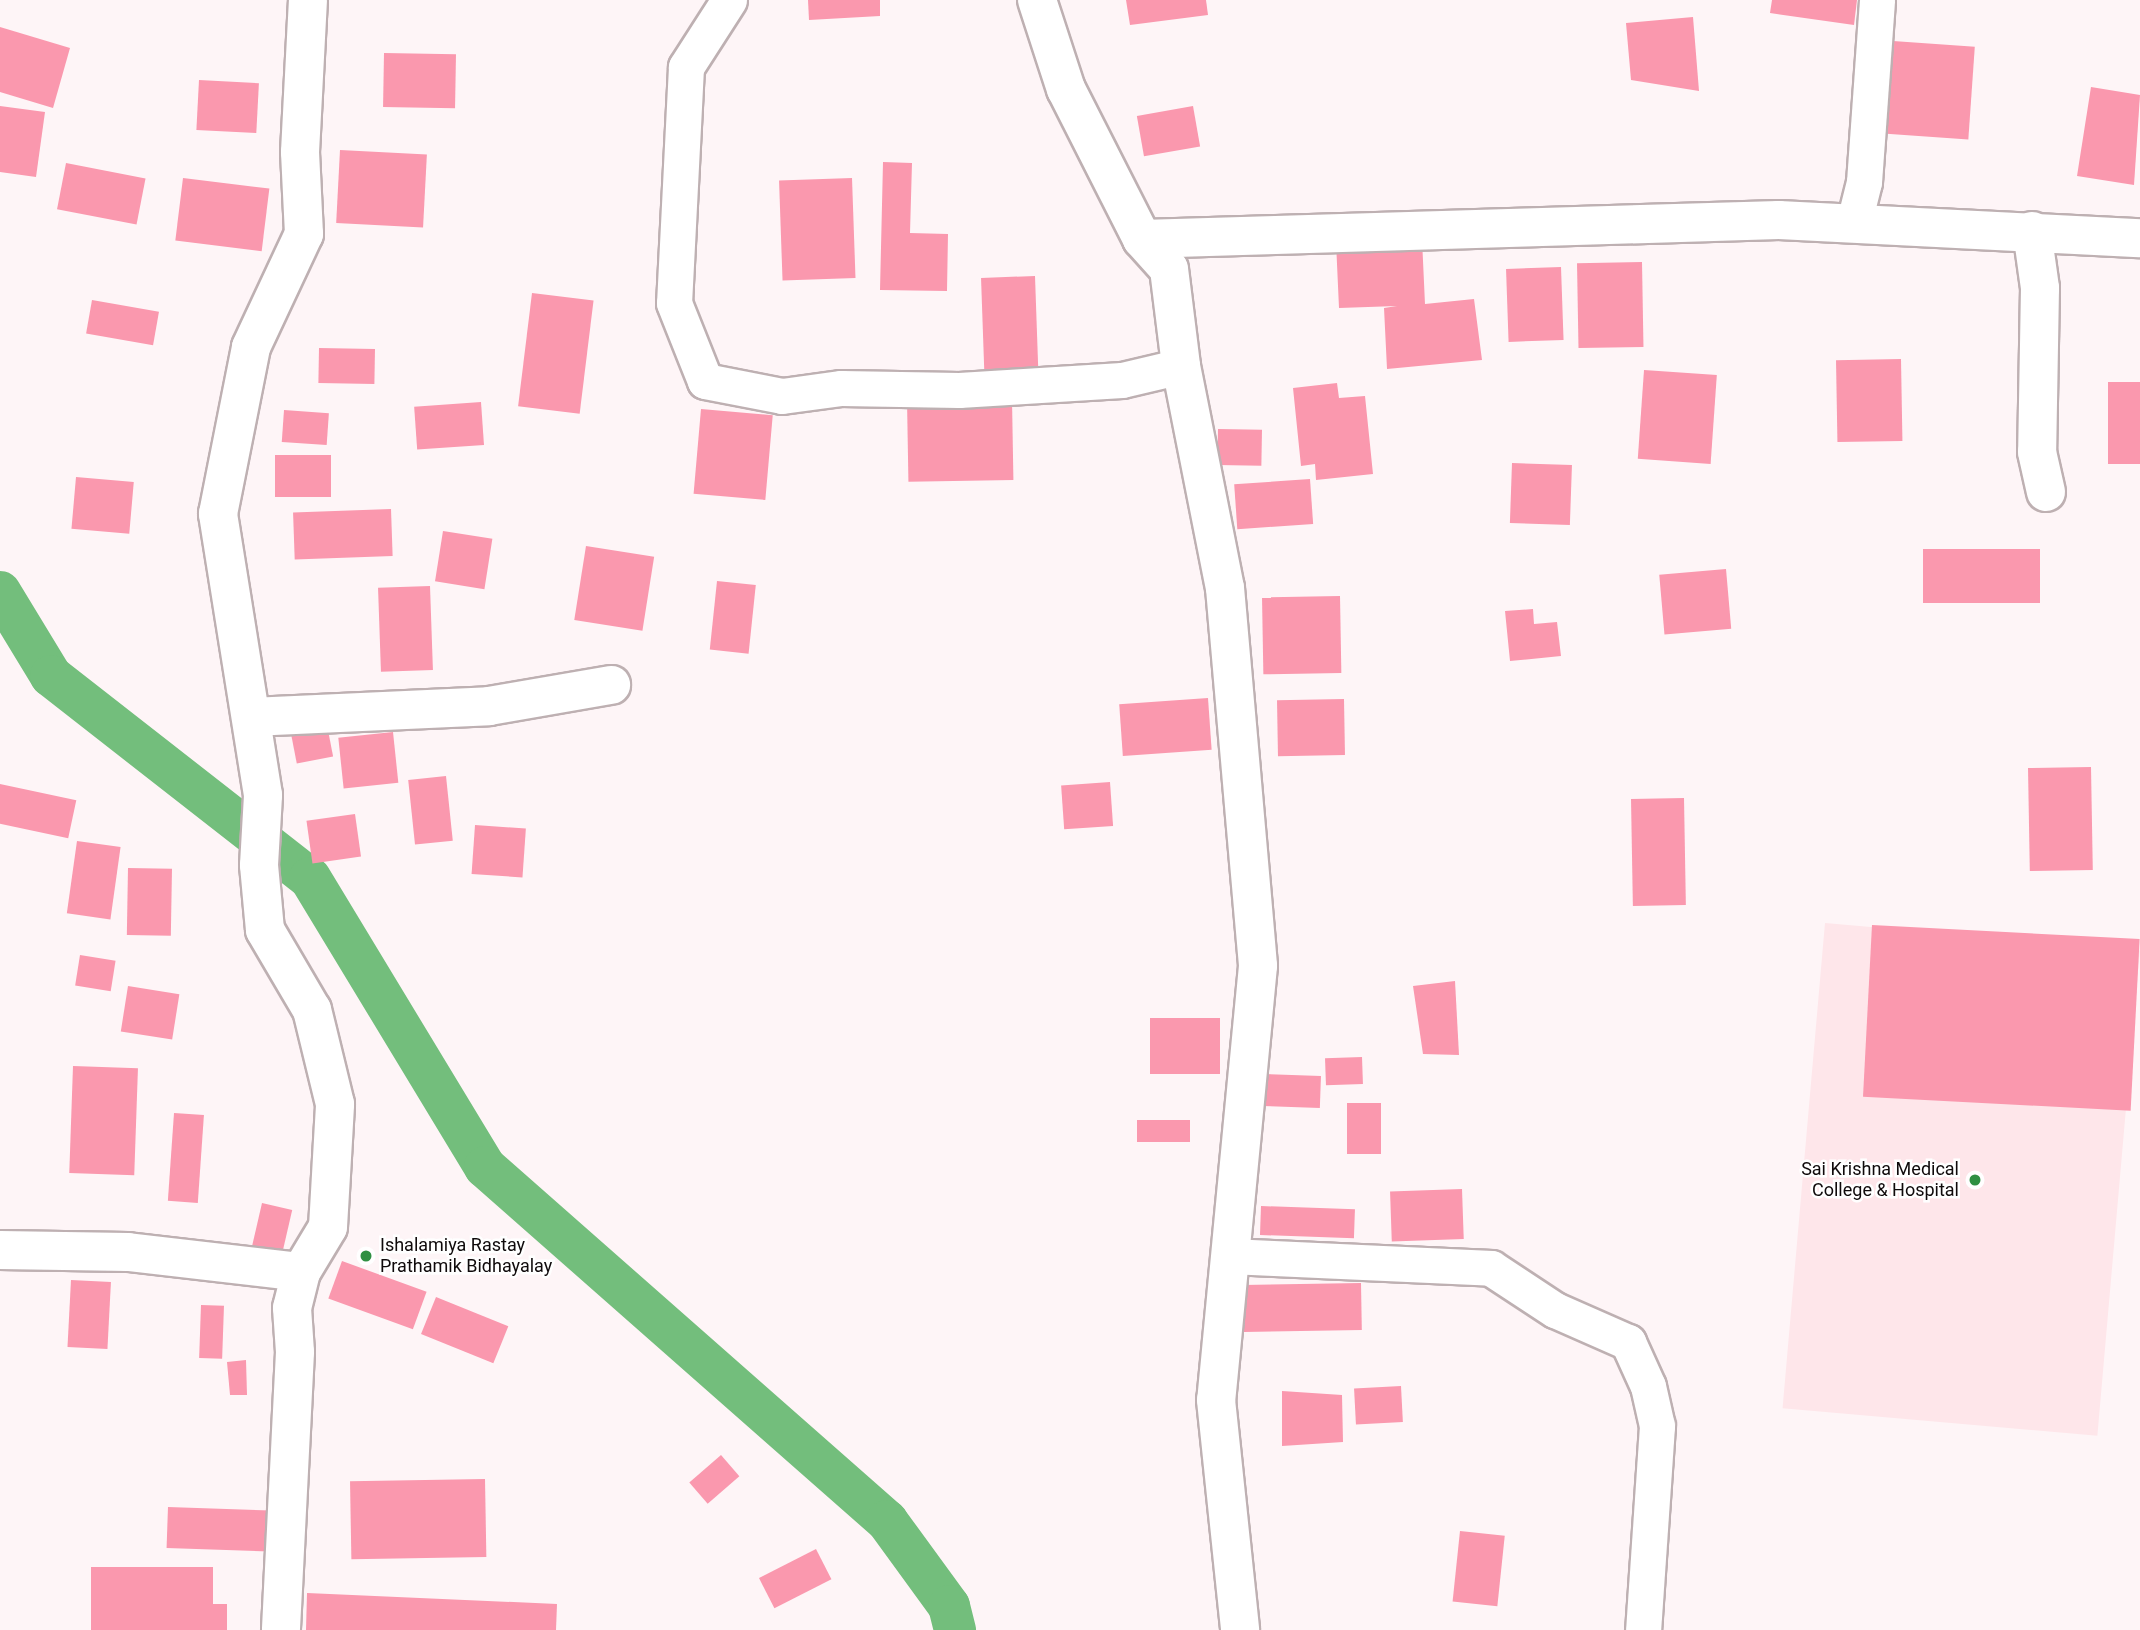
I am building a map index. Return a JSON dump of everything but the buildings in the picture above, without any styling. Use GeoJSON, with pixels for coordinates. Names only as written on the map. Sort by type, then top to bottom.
{"type":"FeatureCollection","features":[{"type":"Feature","properties":{"kind":"street"},"geometry":{"type":"LineString","coordinates":[[281,1630],[295,1352],[292,1308],[301,1272],[328,1227],[335,1104],[312,1010],[265,930],[259,865],[263,795],[218,514],[251,347],[304,234],[300,152],[308,0]]}},
{"type":"Feature","properties":{"kind":"street"},"geometry":{"type":"LineString","coordinates":[[729,0],[686,67],[674,303],[705,381],[782,396],[841,388],[959,390],[1122,380],[1181,366]]}},
{"type":"Feature","properties":{"kind":"street"},"geometry":{"type":"LineString","coordinates":[[1037,0],[1066,89],[1142,239],[1168,269],[1181,366],[1225,588],[1258,965],[1216,1400],[1240,1630]]}},
{"type":"Feature","properties":{"kind":"street"},"geometry":{"type":"LineString","coordinates":[[1854,222],[1864,182],[1877,0]]}},
{"type":"Feature","properties":{"kind":"street"},"geometry":{"type":"LineString","coordinates":[[1142,239],[1356,228],[1854,222],[2140,238]]}},
{"type":"Feature","properties":{"kind":"street"},"geometry":{"type":"LineString","coordinates":[[2032,231],[2040,288],[2037,452],[2046,492]]}},
{"type":"Feature","properties":{"kind":"street"},"geometry":{"type":"LineString","coordinates":[[251,717],[489,705],[611,685]]}},
{"type":"Feature","properties":{"kind":"street"},"geometry":{"type":"LineString","coordinates":[[0,1250],[128,1252],[301,1272]]}},
{"type":"Feature","properties":{"kind":"street"},"geometry":{"type":"LineString","coordinates":[[1230,1256],[1491,1268],[1555,1310],[1628,1342],[1648,1385],[1657,1426],[1643,1630]]}},
{"type":"Feature","properties":{"kind":"shaded area","name":"Sai Krishna Medical College & Hospital"},"geometry":{"type":"Polygon","coordinates":[[[1825,923],[2140,951],[2097,1436],[1783,1408],[1825,923]]]}},
{"type":"Feature","properties":{"kind":"waterway"},"geometry":{"type":"LineString","coordinates":[[0,592],[51,676],[310,878],[485,1167],[887,1521],[949,1606],[955,1630]]}},
{"type":"Feature","properties":{"kind":"place","name":"Sai Krishna Medical College & Hospital"},"geometry":{"type":"Point","coordinates":[1975,1180]}},
{"type":"Feature","properties":{"kind":"place","name":"Ishalamiya Rastay Prathamik Bidhayalay"},"geometry":{"type":"Point","coordinates":[366,1256]}}]}
